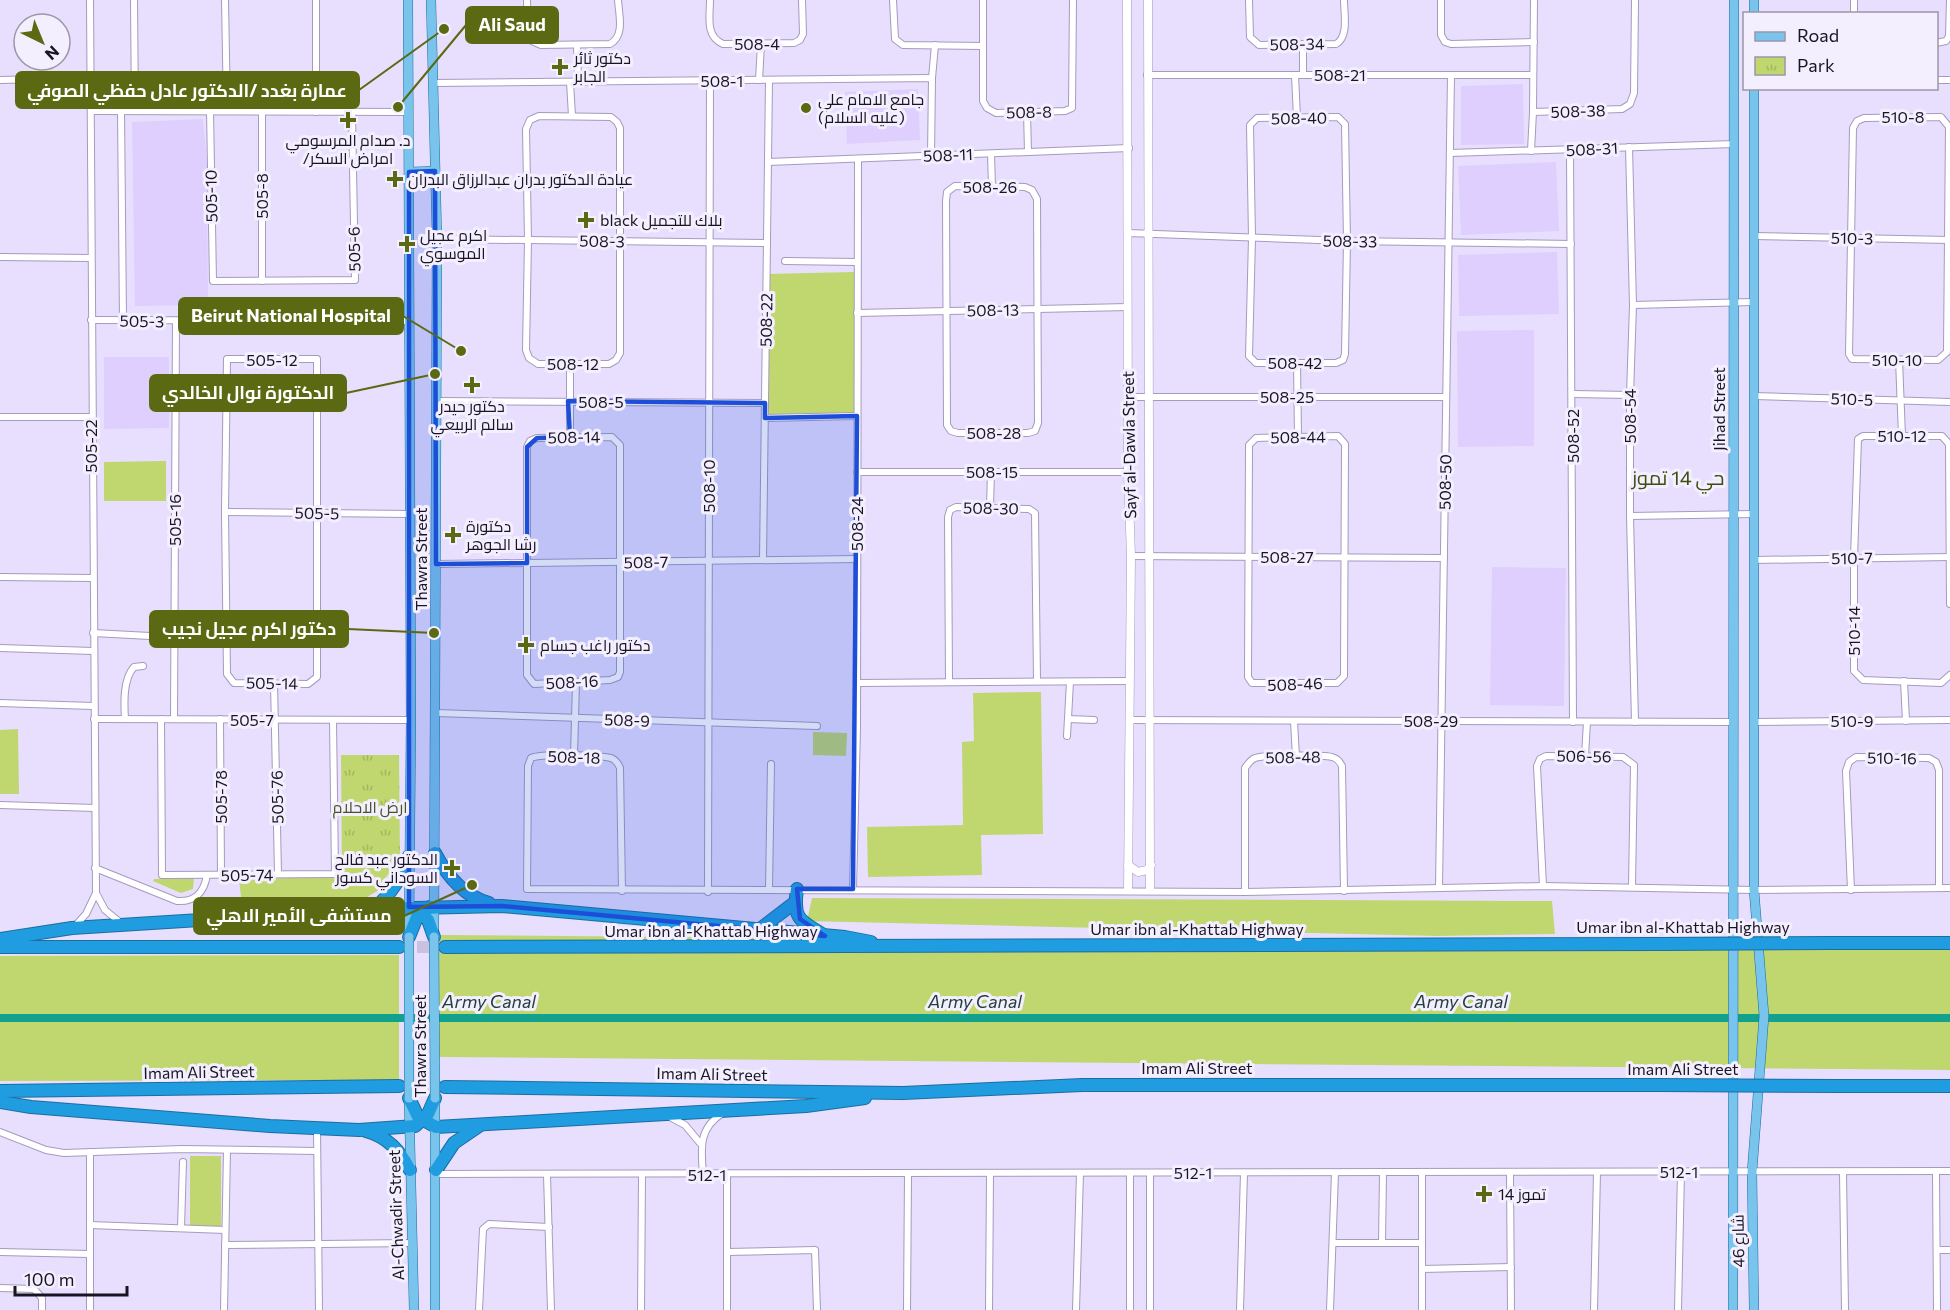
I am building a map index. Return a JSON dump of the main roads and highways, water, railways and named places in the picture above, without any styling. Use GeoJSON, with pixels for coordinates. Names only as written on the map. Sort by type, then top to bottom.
{"type":"FeatureCollection","features":[{"type":"Feature","properties":{"kind":"highway"},"geometry":{"type":"LineString","coordinates":[[435,853],[455,883],[485,902],[502,906],[845,937],[899,947]]}},
{"type":"Feature","properties":{"kind":"highway"},"geometry":{"type":"LineString","coordinates":[[374,909],[390,894],[402,876],[409,856]]}},
{"type":"Feature","properties":{"kind":"highway"},"geometry":{"type":"LineString","coordinates":[[797,889],[794,903],[800,919],[825,936]]}},
{"type":"Feature","properties":{"kind":"highway"},"geometry":{"type":"LineString","coordinates":[[760,929],[794,903]]}},
{"type":"Feature","properties":{"kind":"highway"},"geometry":{"type":"LineString","coordinates":[[0,939],[72,928],[374,909],[421,911],[502,906]]}},
{"type":"Feature","properties":{"kind":"highway"},"geometry":{"type":"LineString","coordinates":[[421,911],[431,925],[434,936]]}},
{"type":"Feature","properties":{"kind":"highway"},"geometry":{"type":"LineString","coordinates":[[409,937],[421,911]]}},
{"type":"Feature","properties":{"kind":"highway","name":"Umar ibn al-Khattab Highway"},"geometry":{"type":"LineString","coordinates":[[445,947],[1950,943]]}},
{"type":"Feature","properties":{"kind":"highway"},"geometry":{"type":"LineString","coordinates":[[0,947],[399,946]]}},
{"type":"Feature","properties":{"kind":"highway","name":"Imam Ali Street"},"geometry":{"type":"LineString","coordinates":[[445,1087],[903,1093],[1082,1085],[1950,1086]]}},
{"type":"Feature","properties":{"kind":"highway","name":"Imam Ali Street"},"geometry":{"type":"LineString","coordinates":[[0,1091],[399,1086]]}},
{"type":"Feature","properties":{"kind":"highway"},"geometry":{"type":"LineString","coordinates":[[0,1102],[39,1108],[359,1130],[422,1122],[481,1125],[726,1111],[813,1105],[903,1093]]}},
{"type":"Feature","properties":{"kind":"highway"},"geometry":{"type":"LineString","coordinates":[[409,1098],[422,1122]]}},
{"type":"Feature","properties":{"kind":"highway"},"geometry":{"type":"LineString","coordinates":[[422,1122],[432,1110],[435,1098]]}},
{"type":"Feature","properties":{"kind":"highway"},"geometry":{"type":"LineString","coordinates":[[436,1172],[454,1143],[481,1125]]}},
{"type":"Feature","properties":{"kind":"highway"},"geometry":{"type":"LineString","coordinates":[[359,1130],[376,1134],[391,1143],[402,1155],[410,1170]]}},
{"type":"Feature","properties":{"kind":"main road","name":"Thawra Street"},"geometry":{"type":"LineString","coordinates":[[408,0],[411,720],[409,856],[421,911]]}},
{"type":"Feature","properties":{"kind":"main road","name":"Thawra Street"},"geometry":{"type":"LineString","coordinates":[[421,911],[435,853],[437,239],[431,0]]}},
{"type":"Feature","properties":{"kind":"main road","name":"Jihad Street"},"geometry":{"type":"LineString","coordinates":[[1733,1121],[1734,0]]}},
{"type":"Feature","properties":{"kind":"main road"},"geometry":{"type":"LineString","coordinates":[[1734,871],[1754,870],[1754,90]]}},
{"type":"Feature","properties":{"kind":"main road"},"geometry":{"type":"LineString","coordinates":[[1734,144],[1754,144]]}},
{"type":"Feature","properties":{"kind":"main road"},"geometry":{"type":"LineString","coordinates":[[409,172],[435,171]]}},
{"type":"Feature","properties":{"kind":"main road"},"geometry":{"type":"LineString","coordinates":[[1734,722],[1754,722]]}},
{"type":"Feature","properties":{"kind":"main road","name":"شارع 46"},"geometry":{"type":"LineString","coordinates":[[1754,870],[1755,918],[1764,1016],[1752,1172],[1754,1310]]}},
{"type":"Feature","properties":{"kind":"main road","name":"Thawra Street"},"geometry":{"type":"LineString","coordinates":[[434,936],[435,1098]]}},
{"type":"Feature","properties":{"kind":"main road","name":"Thawra Street"},"geometry":{"type":"LineString","coordinates":[[409,937],[409,1098]]}},
{"type":"Feature","properties":{"kind":"main road","name":"شارع 46"},"geometry":{"type":"LineString","coordinates":[[1733,1121],[1733,1310]]}},
{"type":"Feature","properties":{"kind":"main road"},"geometry":{"type":"LineString","coordinates":[[422,1122],[436,1172],[435,1310]]}},
{"type":"Feature","properties":{"kind":"main road","name":"Al-Chwadir Street"},"geometry":{"type":"LineString","coordinates":[[414,1310],[410,1170],[422,1122]]}},
{"type":"Feature","properties":{"kind":"waterway","name":"Army Canal"},"geometry":{"type":"LineString","coordinates":[[0,1018],[1950,1018]]}},
{"type":"Feature","properties":{"kind":"tunnel"},"geometry":{"type":"LineString","coordinates":[[399,947],[445,947]]}},
{"type":"Feature","properties":{"kind":"tunnel"},"geometry":{"type":"LineString","coordinates":[[399,1086],[445,1087]]}},
{"type":"Feature","properties":{"kind":"place","name":"عمارة بغدد /الدكتور عادل حفظي الصوفي"},"geometry":{"type":"Point","coordinates":[444,29]}},
{"type":"Feature","properties":{"kind":"place","name":"دكتور ثائر الجابر"},"geometry":{"type":"Point","coordinates":[560,67]}},
{"type":"Feature","properties":{"kind":"place","name":"Ali Saud"},"geometry":{"type":"Point","coordinates":[398,107]}},
{"type":"Feature","properties":{"kind":"place","name":"جامع الامام علي (عليه السلام)"},"geometry":{"type":"Point","coordinates":[806,108]}},
{"type":"Feature","properties":{"kind":"place","name":"د. صدام المرسومي /امراض السكر"},"geometry":{"type":"Point","coordinates":[348,120]}},
{"type":"Feature","properties":{"kind":"place","name":"عيادة الدكتور بدران عبدالرزاق البدران"},"geometry":{"type":"Point","coordinates":[395,179]}},
{"type":"Feature","properties":{"kind":"place","name":"black بلاك للتجميل"},"geometry":{"type":"Point","coordinates":[586,220]}},
{"type":"Feature","properties":{"kind":"place","name":"اكرم عجيل الموسوي"},"geometry":{"type":"Point","coordinates":[407,244]}},
{"type":"Feature","properties":{"kind":"place","name":"Beirut National Hospital"},"geometry":{"type":"Point","coordinates":[461,351]}},
{"type":"Feature","properties":{"kind":"place","name":"الدكتورة نوال الخالدي"},"geometry":{"type":"Point","coordinates":[435,374]}},
{"type":"Feature","properties":{"kind":"place","name":"دكتور حيدر سالم الربيعي"},"geometry":{"type":"Point","coordinates":[472,385]}},
{"type":"Feature","properties":{"kind":"place","name":"دكتورة رشا الجوهر"},"geometry":{"type":"Point","coordinates":[453,535]}},
{"type":"Feature","properties":{"kind":"place","name":"دكتور اكرم عجيل نجيب"},"geometry":{"type":"Point","coordinates":[434,633]}},
{"type":"Feature","properties":{"kind":"place","name":"دكتور راغب جسام"},"geometry":{"type":"Point","coordinates":[526,645]}},
{"type":"Feature","properties":{"kind":"place","name":"الدكتور عبد فالح السوداني كسور"},"geometry":{"type":"Point","coordinates":[452,868]}},
{"type":"Feature","properties":{"kind":"place","name":"مستشفى الأمير الاهلي"},"geometry":{"type":"Point","coordinates":[472,885]}},
{"type":"Feature","properties":{"kind":"place","name":"14 تموز"},"geometry":{"type":"Point","coordinates":[1484,1194]}},
{"type":"Feature","properties":{"kind":"district","name":"حي 14 تموز"},"geometry":{"type":"Point","coordinates":[1678,478]}},
{"type":"Feature","properties":{"kind":"park label","name":"ارض الاحلام"},"geometry":{"type":"Point","coordinates":[370,807]}}]}
